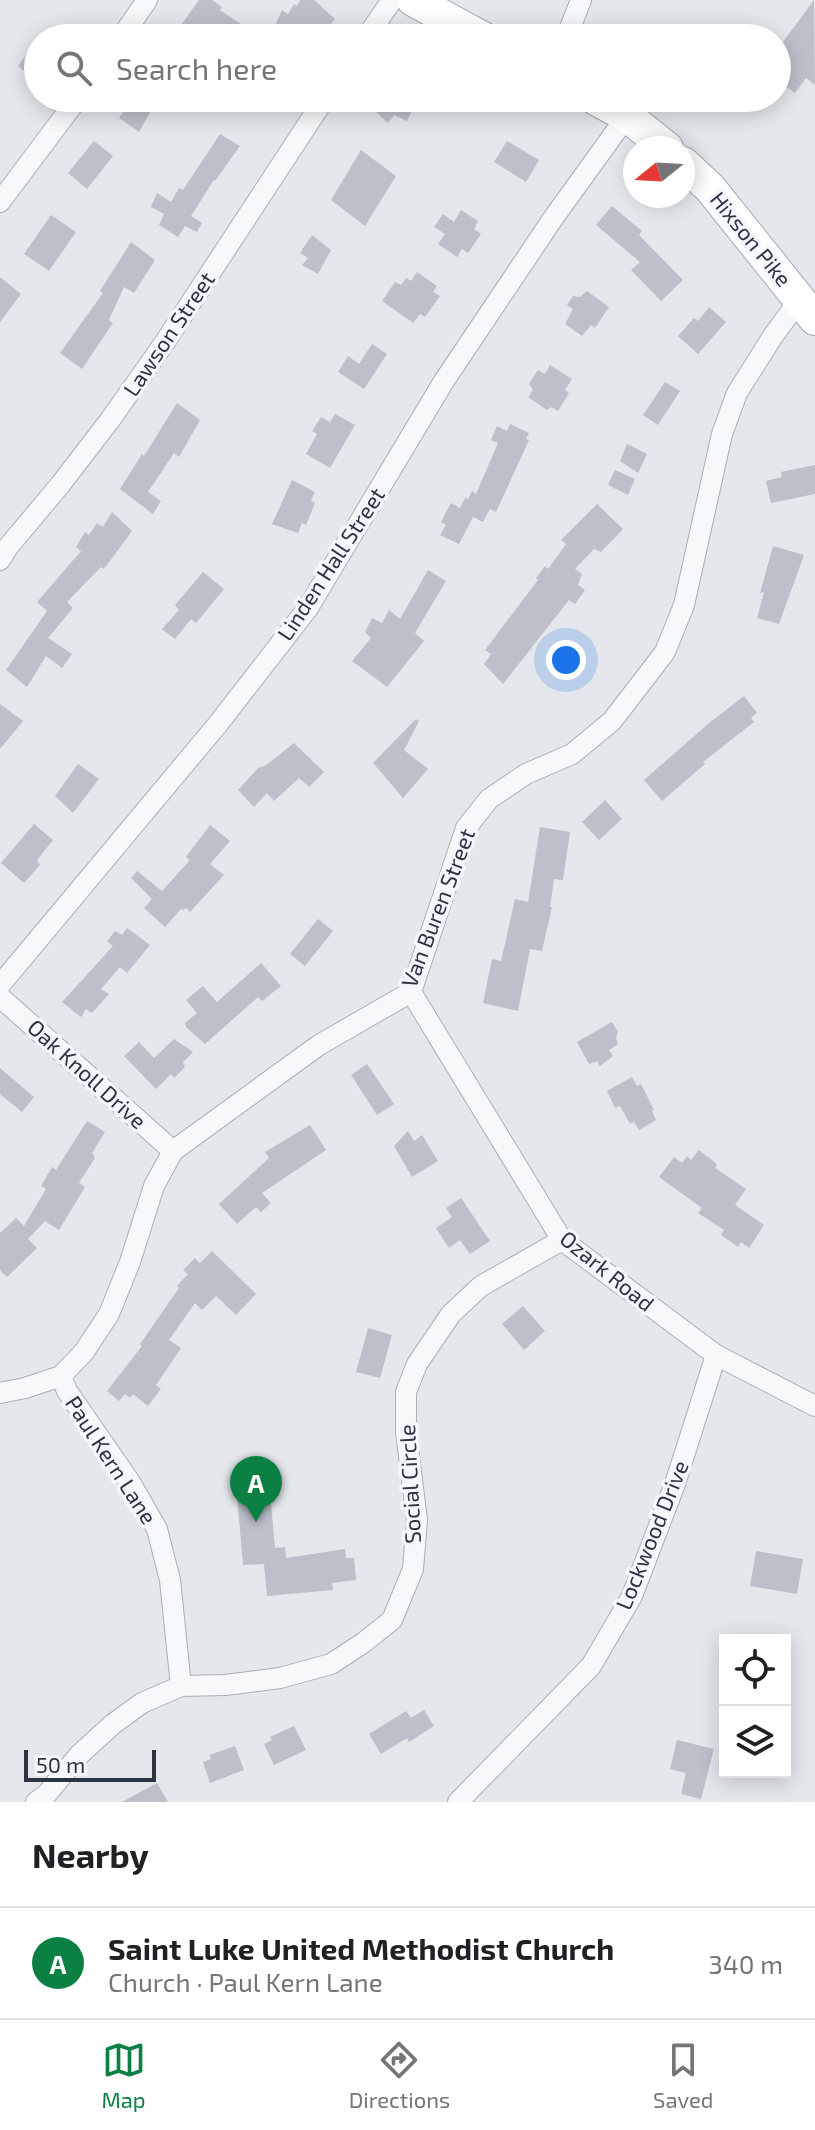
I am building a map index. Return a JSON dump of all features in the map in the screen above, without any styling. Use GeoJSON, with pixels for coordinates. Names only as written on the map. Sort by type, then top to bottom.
{"type":"FeatureCollection","features":[{"type":"Feature","properties":{"kind":"main road"},"geometry":{"type":"LineString","coordinates":[[413,0],[457,24]]}},
{"type":"Feature","properties":{"kind":"main road"},"geometry":{"type":"LineString","coordinates":[[620,112],[652,136]]}},
{"type":"Feature","properties":{"kind":"main road","name":"Hixson Pike"},"geometry":{"type":"LineString","coordinates":[[695,174],[710,188],[808,309]]}},
{"type":"Feature","properties":{"kind":"street"},"geometry":{"type":"LineString","coordinates":[[131,24],[147,0]]}},
{"type":"Feature","properties":{"kind":"street"},"geometry":{"type":"LineString","coordinates":[[376,24],[392,0]]}},
{"type":"Feature","properties":{"kind":"street"},"geometry":{"type":"LineString","coordinates":[[572,24],[581,0]]}},
{"type":"Feature","properties":{"kind":"street"},"geometry":{"type":"LineString","coordinates":[[0,202],[68,112]]}},
{"type":"Feature","properties":{"kind":"street","name":"Lawson Street"},"geometry":{"type":"LineString","coordinates":[[0,560],[128,394],[316,112]]}},
{"type":"Feature","properties":{"kind":"street","name":"Linden Hall Street"},"geometry":{"type":"LineString","coordinates":[[0,985],[218,724],[308,608],[444,381],[554,217],[627,116]]}},
{"type":"Feature","properties":{"kind":"street","name":"Van Buren Street"},"geometry":{"type":"LineString","coordinates":[[0,1393],[61,1376],[84,1352],[109,1314],[130,1262],[154,1186],[173,1151],[319,1045],[411,992],[466,828],[489,799],[526,774],[572,754],[612,721],[665,652],[684,605],[722,434],[737,393],[773,336],[808,309]]}},
{"type":"Feature","properties":{"kind":"street","name":"Ozark Road"},"geometry":{"type":"LineString","coordinates":[[411,992],[562,1240],[716,1355],[815,1406]]}},
{"type":"Feature","properties":{"kind":"street","name":"Oak Knoll Drive"},"geometry":{"type":"LineString","coordinates":[[0,997],[173,1151]]}},
{"type":"Feature","properties":{"kind":"street","name":"Social Circle"},"geometry":{"type":"LineString","coordinates":[[36,1802],[46,1795],[79,1755],[142,1703],[181,1686],[225,1685],[280,1678],[331,1664],[392,1620],[413,1569],[417,1520],[406,1432],[406,1392],[417,1364],[451,1314],[481,1286],[562,1240]]}},
{"type":"Feature","properties":{"kind":"street","name":"Lockwood Drive"},"geometry":{"type":"LineString","coordinates":[[458,1802],[591,1666],[632,1596],[675,1484],[716,1355]]}},
{"type":"Feature","properties":{"kind":"street","name":"Paul Kern Lane"},"geometry":{"type":"LineString","coordinates":[[61,1376],[67,1391],[130,1482],[157,1529],[170,1580],[181,1686]]}},
{"type":"Feature","properties":{"kind":"building"},"geometry":{"type":"Polygon","coordinates":[[[199,0],[212,0],[222,7],[220,10],[241,24],[182,24],[199,0]]]}},
{"type":"Feature","properties":{"kind":"building"},"geometry":{"type":"Polygon","coordinates":[[[300,0],[314,0],[335,19],[331,24],[276,23],[282,10],[288,14],[294,4],[297,6],[300,0]]]}},
{"type":"Feature","properties":{"kind":"building"},"geometry":{"type":"Polygon","coordinates":[[[814,0],[815,85],[806,78],[795,93],[791,90],[791,31],[814,0]]]}},
{"type":"Feature","properties":{"kind":"building"},"geometry":{"type":"Polygon","coordinates":[[[123,112],[150,112],[139,132],[119,118],[123,112]]]}},
{"type":"Feature","properties":{"kind":"building"},"geometry":{"type":"Polygon","coordinates":[[[376,112],[411,112],[407,121],[394,115],[388,123],[376,112]]]}},
{"type":"Feature","properties":{"kind":"building"},"geometry":{"type":"Polygon","coordinates":[[[220,134],[240,146],[191,216],[202,223],[197,232],[185,226],[178,237],[159,225],[164,214],[151,207],[157,193],[171,202],[179,188],[183,190],[220,134]]]}},
{"type":"Feature","properties":{"kind":"building"},"geometry":{"type":"Polygon","coordinates":[[[94,141],[113,156],[87,189],[68,173],[94,141]]]}},
{"type":"Feature","properties":{"kind":"building"},"geometry":{"type":"Polygon","coordinates":[[[507,141],[539,160],[526,182],[494,162],[507,141]]]}},
{"type":"Feature","properties":{"kind":"building"},"geometry":{"type":"Polygon","coordinates":[[[361,150],[396,176],[365,226],[331,200],[361,150]]]}},
{"type":"Feature","properties":{"kind":"building"},"geometry":{"type":"Polygon","coordinates":[[[612,206],[642,231],[639,235],[683,280],[661,301],[631,270],[640,262],[596,225],[612,206]]]}},
{"type":"Feature","properties":{"kind":"building"},"geometry":{"type":"Polygon","coordinates":[[[461,210],[478,221],[474,229],[481,234],[468,253],[462,249],[457,257],[438,244],[445,234],[434,227],[443,214],[454,222],[461,210]]]}},
{"type":"Feature","properties":{"kind":"building"},"geometry":{"type":"Polygon","coordinates":[[[51,215],[76,232],[49,271],[24,254],[51,215]]]}},
{"type":"Feature","properties":{"kind":"building"},"geometry":{"type":"Polygon","coordinates":[[[312,235],[331,250],[318,274],[302,265],[308,258],[300,253],[312,235]]]}},
{"type":"Feature","properties":{"kind":"building"},"geometry":{"type":"Polygon","coordinates":[[[131,242],[155,260],[134,293],[124,287],[109,320],[113,323],[82,369],[60,353],[103,293],[100,291],[131,242]]]}},
{"type":"Feature","properties":{"kind":"building"},"geometry":{"type":"Polygon","coordinates":[[[417,272],[437,286],[433,292],[440,296],[425,317],[420,314],[413,323],[382,301],[395,282],[401,285],[406,278],[411,281],[417,272]]]}},
{"type":"Feature","properties":{"kind":"building"},"geometry":{"type":"Polygon","coordinates":[[[0,277],[21,294],[0,322],[0,277]]]}},
{"type":"Feature","properties":{"kind":"building"},"geometry":{"type":"Polygon","coordinates":[[[587,291],[609,307],[595,328],[591,325],[582,336],[565,324],[573,309],[567,305],[573,296],[580,297],[587,291]]]}},
{"type":"Feature","properties":{"kind":"building"},"geometry":{"type":"Polygon","coordinates":[[[709,307],[726,322],[698,354],[678,336],[694,318],[698,321],[709,307]]]}},
{"type":"Feature","properties":{"kind":"building"},"geometry":{"type":"Polygon","coordinates":[[[372,344],[387,354],[364,389],[338,372],[348,356],[359,364],[372,344]]]}},
{"type":"Feature","properties":{"kind":"building"},"geometry":{"type":"Polygon","coordinates":[[[550,365],[572,379],[565,390],[569,393],[558,411],[551,407],[547,410],[528,397],[533,390],[529,384],[538,370],[545,374],[550,365]]]}},
{"type":"Feature","properties":{"kind":"building"},"geometry":{"type":"Polygon","coordinates":[[[665,382],[680,391],[658,425],[643,415],[665,382]]]}},
{"type":"Feature","properties":{"kind":"building"},"geometry":{"type":"Polygon","coordinates":[[[177,403],[200,420],[179,457],[174,453],[148,492],[161,501],[153,514],[120,489],[177,403]]]}},
{"type":"Feature","properties":{"kind":"building"},"geometry":{"type":"Polygon","coordinates":[[[335,414],[355,425],[330,468],[306,454],[317,434],[312,431],[321,417],[330,422],[335,414]]]}},
{"type":"Feature","properties":{"kind":"building"},"geometry":{"type":"Polygon","coordinates":[[[510,424],[529,433],[526,439],[529,440],[496,512],[490,509],[483,522],[473,517],[459,544],[440,535],[446,525],[441,522],[451,503],[460,508],[472,491],[476,494],[498,443],[491,440],[497,426],[507,431],[510,424]]]}},
{"type":"Feature","properties":{"kind":"building"},"geometry":{"type":"Polygon","coordinates":[[[627,444],[647,454],[638,473],[620,461],[627,444]]]}},
{"type":"Feature","properties":{"kind":"building"},"geometry":{"type":"Polygon","coordinates":[[[815,465],[815,494],[771,503],[766,481],[782,477],[781,472],[815,465]]]}},
{"type":"Feature","properties":{"kind":"building"},"geometry":{"type":"Polygon","coordinates":[[[615,470],[635,479],[628,495],[608,485],[615,470]]]}},
{"type":"Feature","properties":{"kind":"building"},"geometry":{"type":"Polygon","coordinates":[[[292,480],[315,492],[311,513],[298,533],[272,524],[292,480]]]}},
{"type":"Feature","properties":{"kind":"building"},"geometry":{"type":"Polygon","coordinates":[[[597,504],[623,529],[601,552],[594,549],[575,569],[582,574],[578,585],[585,590],[575,604],[569,600],[503,684],[484,664],[491,654],[485,650],[538,580],[536,578],[545,566],[548,569],[566,544],[561,540],[597,504]]]}},
{"type":"Feature","properties":{"kind":"building"},"geometry":{"type":"Polygon","coordinates":[[[112,512],[132,531],[104,569],[101,567],[67,602],[73,608],[48,638],[72,654],[62,668],[46,656],[27,687],[6,670],[47,611],[37,602],[81,551],[76,547],[85,532],[89,535],[97,523],[103,527],[112,512]]]}},
{"type":"Feature","properties":{"kind":"building"},"geometry":{"type":"Polygon","coordinates":[[[773,546],[804,555],[779,624],[757,618],[764,592],[760,593],[773,546]]]}},
{"type":"Feature","properties":{"kind":"building"},"geometry":{"type":"Polygon","coordinates":[[[428,570],[446,581],[415,633],[424,641],[387,687],[352,661],[371,638],[365,632],[372,618],[382,623],[389,610],[400,619],[428,570]]]}},
{"type":"Feature","properties":{"kind":"building"},"geometry":{"type":"Polygon","coordinates":[[[203,572],[224,589],[196,623],[191,619],[175,639],[162,629],[179,610],[175,605],[203,572]]]}},
{"type":"Feature","properties":{"kind":"building"},"geometry":{"type":"Polygon","coordinates":[[[744,696],[757,713],[751,718],[754,722],[703,762],[705,764],[662,801],[644,780],[744,696]]]}},
{"type":"Feature","properties":{"kind":"building"},"geometry":{"type":"Polygon","coordinates":[[[0,704],[23,721],[0,749],[0,704]]]}},
{"type":"Feature","properties":{"kind":"building"},"geometry":{"type":"Polygon","coordinates":[[[416,719],[419,721],[404,750],[428,769],[403,798],[373,763],[416,719]]]}},
{"type":"Feature","properties":{"kind":"building"},"geometry":{"type":"Polygon","coordinates":[[[294,743],[324,772],[309,787],[299,778],[274,801],[267,793],[254,807],[238,790],[258,768],[294,743]]]}},
{"type":"Feature","properties":{"kind":"building"},"geometry":{"type":"Polygon","coordinates":[[[78,764],[99,779],[73,813],[55,796],[78,764]]]}},
{"type":"Feature","properties":{"kind":"building"},"geometry":{"type":"Polygon","coordinates":[[[605,800],[622,819],[599,840],[582,822],[605,800]]]}},
{"type":"Feature","properties":{"kind":"building"},"geometry":{"type":"Polygon","coordinates":[[[34,824],[53,840],[37,860],[40,865],[24,883],[1,863],[34,824]]]}},
{"type":"Feature","properties":{"kind":"building"},"geometry":{"type":"Polygon","coordinates":[[[210,825],[230,841],[210,864],[224,875],[190,912],[186,908],[181,909],[165,927],[144,908],[152,899],[131,878],[137,871],[162,891],[190,860],[186,857],[210,825]]]}},
{"type":"Feature","properties":{"kind":"building"},"geometry":{"type":"Polygon","coordinates":[[[540,827],[570,832],[563,880],[554,879],[552,907],[542,951],[530,949],[518,1011],[483,1003],[492,959],[501,961],[515,899],[528,902],[540,827]]]}},
{"type":"Feature","properties":{"kind":"building"},"geometry":{"type":"Polygon","coordinates":[[[318,919],[333,931],[305,966],[290,954],[318,919]]]}},
{"type":"Feature","properties":{"kind":"building"},"geometry":{"type":"Polygon","coordinates":[[[127,928],[150,945],[127,973],[120,967],[101,989],[109,994],[92,1013],[86,1009],[81,1017],[62,1002],[113,946],[107,941],[115,931],[122,935],[127,928]]]}},
{"type":"Feature","properties":{"kind":"building"},"geometry":{"type":"Polygon","coordinates":[[[261,963],[281,986],[262,1001],[258,997],[205,1044],[186,1027],[185,1023],[197,1013],[186,1000],[203,986],[217,1002],[261,963]]]}},
{"type":"Feature","properties":{"kind":"building"},"geometry":{"type":"Polygon","coordinates":[[[612,1022],[618,1032],[618,1044],[609,1050],[613,1056],[600,1066],[597,1061],[589,1064],[577,1042],[612,1022]]]}},
{"type":"Feature","properties":{"kind":"building"},"geometry":{"type":"Polygon","coordinates":[[[174,1039],[193,1052],[174,1078],[171,1074],[156,1089],[124,1056],[139,1042],[154,1058],[174,1039]]]}},
{"type":"Feature","properties":{"kind":"building"},"geometry":{"type":"Polygon","coordinates":[[[367,1064],[394,1104],[377,1115],[351,1075],[367,1064]]]}},
{"type":"Feature","properties":{"kind":"building"},"geometry":{"type":"Polygon","coordinates":[[[0,1068],[34,1097],[22,1112],[0,1094],[0,1068]]]}},
{"type":"Feature","properties":{"kind":"building"},"geometry":{"type":"Polygon","coordinates":[[[632,1077],[637,1086],[641,1084],[656,1120],[639,1130],[634,1122],[630,1124],[620,1106],[615,1108],[607,1091],[632,1077]]]}},
{"type":"Feature","properties":{"kind":"building"},"geometry":{"type":"Polygon","coordinates":[[[87,1121],[105,1132],[92,1153],[95,1158],[79,1183],[85,1187],[59,1230],[45,1221],[28,1239],[37,1248],[7,1277],[0,1270],[0,1233],[16,1218],[24,1226],[46,1189],[41,1186],[52,1167],[56,1170],[87,1121]]]}},
{"type":"Feature","properties":{"kind":"building"},"geometry":{"type":"Polygon","coordinates":[[[310,1125],[326,1150],[262,1193],[271,1203],[261,1212],[256,1207],[237,1224],[219,1204],[269,1158],[265,1152],[310,1125]]]}},
{"type":"Feature","properties":{"kind":"building"},"geometry":{"type":"Polygon","coordinates":[[[408,1131],[414,1141],[422,1135],[438,1161],[412,1177],[394,1146],[408,1131]]]}},
{"type":"Feature","properties":{"kind":"building"},"geometry":{"type":"Polygon","coordinates":[[[699,1150],[717,1164],[715,1168],[746,1189],[735,1205],[764,1225],[749,1248],[741,1242],[738,1247],[721,1235],[724,1230],[698,1213],[702,1208],[659,1177],[674,1157],[682,1163],[687,1156],[691,1160],[699,1150]]]}},
{"type":"Feature","properties":{"kind":"building"},"geometry":{"type":"Polygon","coordinates":[[[461,1198],[490,1241],[470,1254],[460,1240],[449,1248],[436,1228],[452,1217],[446,1208],[461,1198]]]}},
{"type":"Feature","properties":{"kind":"building"},"geometry":{"type":"Polygon","coordinates":[[[212,1251],[256,1294],[236,1315],[216,1296],[202,1310],[195,1303],[169,1340],[181,1348],[156,1385],[161,1389],[148,1406],[133,1394],[130,1398],[125,1394],[119,1401],[107,1391],[142,1346],[140,1344],[179,1288],[177,1286],[188,1274],[183,1270],[195,1258],[200,1263],[212,1251]]]}},
{"type":"Feature","properties":{"kind":"building"},"geometry":{"type":"Polygon","coordinates":[[[523,1306],[545,1331],[524,1350],[502,1324],[523,1306]]]}},
{"type":"Feature","properties":{"kind":"building"},"geometry":{"type":"Polygon","coordinates":[[[368,1328],[392,1335],[380,1378],[356,1372],[368,1328]]]}},
{"type":"Feature","properties":{"kind":"building"},"geometry":{"type":"Polygon","coordinates":[[[270,1492],[275,1548],[285,1547],[286,1558],[345,1549],[346,1558],[354,1558],[356,1580],[332,1583],[333,1590],[267,1596],[264,1564],[243,1565],[237,1496],[270,1492]]]}},
{"type":"Feature","properties":{"kind":"building"},"geometry":{"type":"Polygon","coordinates":[[[756,1551],[803,1559],[797,1594],[750,1586],[756,1551]]]}},
{"type":"Feature","properties":{"kind":"building"},"geometry":{"type":"Polygon","coordinates":[[[424,1710],[434,1726],[409,1742],[407,1738],[381,1754],[369,1734],[406,1711],[411,1718],[424,1710]]]}},
{"type":"Feature","properties":{"kind":"building"},"geometry":{"type":"Polygon","coordinates":[[[294,1726],[306,1750],[274,1765],[264,1744],[272,1740],[270,1737],[294,1726]]]}},
{"type":"Feature","properties":{"kind":"building"},"geometry":{"type":"Polygon","coordinates":[[[677,1740],[714,1749],[701,1799],[681,1794],[686,1773],[670,1769],[677,1740]]]}},
{"type":"Feature","properties":{"kind":"building"},"geometry":{"type":"Polygon","coordinates":[[[235,1746],[244,1770],[210,1783],[203,1762],[211,1759],[209,1755],[235,1746]]]}},
{"type":"Feature","properties":{"kind":"building"},"geometry":{"type":"Polygon","coordinates":[[[157,1783],[168,1802],[122,1802],[157,1783]]]}},
{"type":"Feature","properties":{"kind":"place","name":"Saint Luke United Methodist Church"},"geometry":{"type":"Point","coordinates":[256,1522]}}]}
